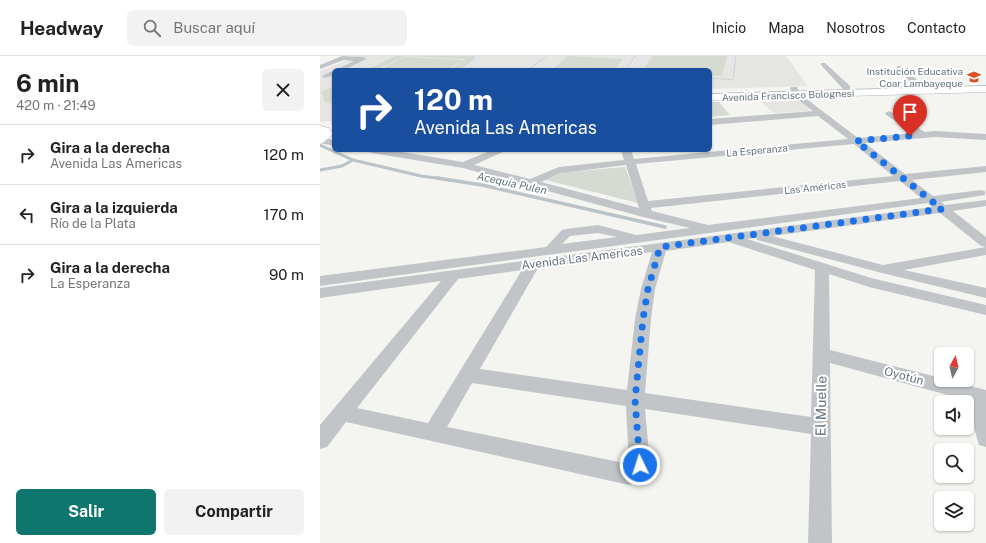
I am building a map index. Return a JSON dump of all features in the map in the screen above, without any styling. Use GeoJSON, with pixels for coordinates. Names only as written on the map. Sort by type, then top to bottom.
{"type":"FeatureCollection","features":[{"type":"Feature","properties":{"kind":"main road","name":"Avenida Francisco Bolognesi"},"geometry":{"type":"LineString","coordinates":[[712,97],[847,88],[986,84]]}},
{"type":"Feature","properties":{"kind":"main road","name":"Avenida Francisco Bolognesi"},"geometry":{"type":"LineString","coordinates":[[712,92],[986,89]]}},
{"type":"Feature","properties":{"kind":"main road"},"geometry":{"type":"LineString","coordinates":[[320,135],[332,129]]}},
{"type":"Feature","properties":{"kind":"main road"},"geometry":{"type":"LineString","coordinates":[[320,135],[332,136]]}},
{"type":"Feature","properties":{"kind":"street"},"geometry":{"type":"LineString","coordinates":[[320,67],[345,57],[363,59],[344,68]]}},
{"type":"Feature","properties":{"kind":"street"},"geometry":{"type":"LineString","coordinates":[[823,64],[847,88]]}},
{"type":"Feature","properties":{"kind":"street"},"geometry":{"type":"LineString","coordinates":[[899,68],[918,86]]}},
{"type":"Feature","properties":{"kind":"street"},"geometry":{"type":"LineString","coordinates":[[325,76],[332,73]]}},
{"type":"Feature","properties":{"kind":"street"},"geometry":{"type":"LineString","coordinates":[[796,92],[986,243]]}},
{"type":"Feature","properties":{"kind":"street"},"geometry":{"type":"LineString","coordinates":[[712,122],[821,113]]}},
{"type":"Feature","properties":{"kind":"street"},"geometry":{"type":"LineString","coordinates":[[889,113],[923,135]]}},
{"type":"Feature","properties":{"kind":"street","name":"La Esperanza"},"geometry":{"type":"LineString","coordinates":[[531,183],[559,170],[630,162],[923,135],[953,134],[986,137]]}},
{"type":"Feature","properties":{"kind":"street"},"geometry":{"type":"LineString","coordinates":[[320,135],[332,142]]}},
{"type":"Feature","properties":{"kind":"street"},"geometry":{"type":"LineString","coordinates":[[402,152],[464,165],[531,183],[646,210],[710,229],[728,238],[869,282],[986,310]]}},
{"type":"Feature","properties":{"kind":"street"},"geometry":{"type":"LineString","coordinates":[[464,165],[495,152]]}},
{"type":"Feature","properties":{"kind":"street"},"geometry":{"type":"LineString","coordinates":[[627,152],[646,210]]}},
{"type":"Feature","properties":{"kind":"street","name":"Las Américas"},"geometry":{"type":"LineString","coordinates":[[646,210],[902,177],[986,169]]}},
{"type":"Feature","properties":{"kind":"street","name":"Avenida Las Americas"},"geometry":{"type":"LineString","coordinates":[[320,281],[986,193]]}},
{"type":"Feature","properties":{"kind":"street","name":"Avenida Las Americas"},"geometry":{"type":"LineString","coordinates":[[320,293],[986,203]]}},
{"type":"Feature","properties":{"kind":"street"},"geometry":{"type":"LineString","coordinates":[[710,229],[754,234],[882,269],[986,293]]}},
{"type":"Feature","properties":{"kind":"street"},"geometry":{"type":"LineString","coordinates":[[342,413],[629,475],[636,472],[640,465],[635,400],[643,319],[648,289],[660,247]]}},
{"type":"Feature","properties":{"kind":"street"},"geometry":{"type":"LineString","coordinates":[[882,269],[986,251]]}},
{"type":"Feature","properties":{"kind":"street"},"geometry":{"type":"LineString","coordinates":[[433,433],[533,264]]}},
{"type":"Feature","properties":{"kind":"street","name":"El Muelle"},"geometry":{"type":"LineString","coordinates":[[820,543],[822,268]]}},
{"type":"Feature","properties":{"kind":"street"},"geometry":{"type":"LineString","coordinates":[[320,440],[454,275]]}},
{"type":"Feature","properties":{"kind":"street","name":"Oyotún"},"geometry":{"type":"LineString","coordinates":[[821,354],[979,396]]}},
{"type":"Feature","properties":{"kind":"street"},"geometry":{"type":"LineString","coordinates":[[468,375],[821,426]]}},
{"type":"Feature","properties":{"kind":"street"},"geometry":{"type":"LineString","coordinates":[[979,396],[986,438]]}},
{"type":"Feature","properties":{"kind":"path"},"geometry":{"type":"LineString","coordinates":[[531,68],[546,56]]}},
{"type":"Feature","properties":{"kind":"path"},"geometry":{"type":"LineString","coordinates":[[626,68],[635,56]]}},
{"type":"Feature","properties":{"kind":"path"},"geometry":{"type":"LineString","coordinates":[[712,78],[733,80],[736,56]]}},
{"type":"Feature","properties":{"kind":"shaded area"},"geometry":{"type":"Polygon","coordinates":[[[358,56],[786,56],[808,86],[712,89],[712,68],[332,68],[332,121],[320,122],[320,71],[358,56]]]}},
{"type":"Feature","properties":{"kind":"shaded area"},"geometry":{"type":"Polygon","coordinates":[[[395,56],[406,56],[380,68],[371,68],[395,56]]]}},
{"type":"Feature","properties":{"kind":"shaded area"},"geometry":{"type":"Polygon","coordinates":[[[406,56],[475,56],[475,59],[463,68],[453,68],[465,59],[406,56]]]}},
{"type":"Feature","properties":{"kind":"shaded area"},"geometry":{"type":"Polygon","coordinates":[[[568,56],[623,59],[616,68],[554,68],[568,56]]]}},
{"type":"Feature","properties":{"kind":"shaded area"},"geometry":{"type":"Polygon","coordinates":[[[652,56],[727,56],[722,76],[712,75],[712,68],[644,68],[652,56]]]}},
{"type":"Feature","properties":{"kind":"shaded area"},"geometry":{"type":"Polygon","coordinates":[[[405,57],[463,60],[449,68],[383,68],[405,57]]]}},
{"type":"Feature","properties":{"kind":"shaded area"},"geometry":{"type":"Polygon","coordinates":[[[332,87],[332,104],[324,101],[323,94],[320,93],[332,87]]]}},
{"type":"Feature","properties":{"kind":"shaded area"},"geometry":{"type":"Polygon","coordinates":[[[796,98],[810,109],[808,111],[774,113],[757,99],[796,98]]]}},
{"type":"Feature","properties":{"kind":"shaded area"},"geometry":{"type":"Polygon","coordinates":[[[712,102],[719,102],[730,115],[712,117],[712,102]]]}},
{"type":"Feature","properties":{"kind":"shaded area"},"geometry":{"type":"Polygon","coordinates":[[[625,167],[638,203],[546,180],[564,172],[625,167]]]}},
{"type":"Feature","properties":{"kind":"waterway"},"geometry":{"type":"LineString","coordinates":[[320,145],[332,150]]}},
{"type":"Feature","properties":{"kind":"waterway"},"geometry":{"type":"LineString","coordinates":[[335,152],[353,160]]}},
{"type":"Feature","properties":{"kind":"waterway"},"geometry":{"type":"LineString","coordinates":[[320,170],[342,166],[353,160]]}},
{"type":"Feature","properties":{"kind":"waterway","name":"Acequia Pulen"},"geometry":{"type":"LineString","coordinates":[[353,160],[421,176],[440,179]]}},
{"type":"Feature","properties":{"kind":"waterway","name":"Acequia Pulen"},"geometry":{"type":"LineString","coordinates":[[440,179],[482,185],[665,227]]}},
{"type":"Feature","properties":{"kind":"place","name":"Institución Educativa Coar Lambayeque"},"geometry":{"type":"Point","coordinates":[974,77]}},
{"type":"Feature","properties":{"kind":"route"},"geometry":{"type":"LineString","coordinates":[[640,465],[635,400],[643,319],[648,289],[660,247],[942,209],[856,141],[910,136]]}}]}
